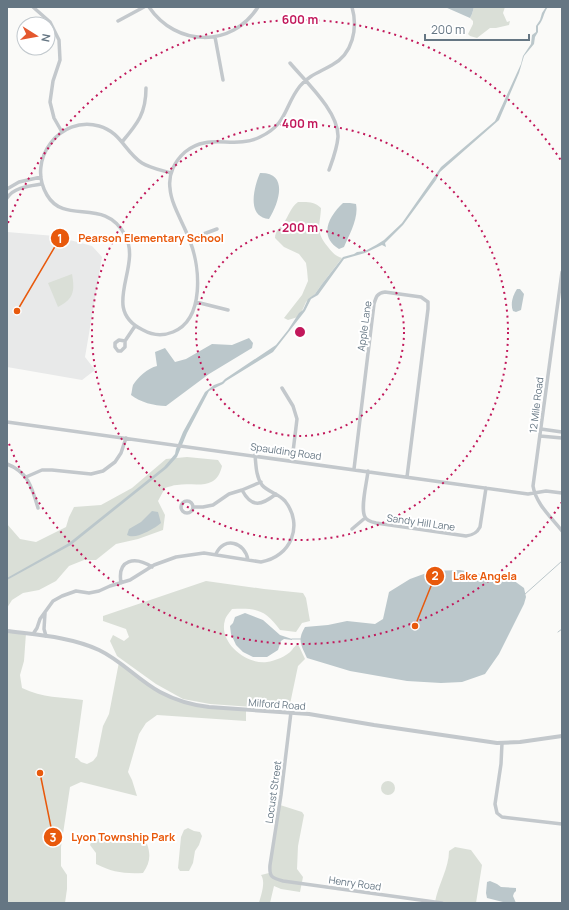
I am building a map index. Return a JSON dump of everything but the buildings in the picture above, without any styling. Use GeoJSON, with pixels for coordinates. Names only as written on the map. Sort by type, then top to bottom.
{"type":"FeatureCollection","features":[{"type":"Feature","properties":{"kind":"street"},"geometry":{"type":"LineString","coordinates":[[33,7],[50,22],[59,40],[60,60],[51,88],[50,102],[54,118],[62,132]]}},
{"type":"Feature","properties":{"kind":"street"},"geometry":{"type":"LineString","coordinates":[[118,21],[144,7]]}},
{"type":"Feature","properties":{"kind":"street"},"geometry":{"type":"LineString","coordinates":[[149,7],[160,21],[167,26],[180,33],[200,38],[215,37],[236,28],[249,19],[258,7]]}},
{"type":"Feature","properties":{"kind":"street"},"geometry":{"type":"LineString","coordinates":[[171,174],[142,163],[108,130],[91,125],[77,126],[55,136],[46,148],[42,159],[42,184],[49,198],[62,208],[75,212],[91,212],[103,215],[117,224],[125,234],[131,254],[130,265],[122,295],[122,303],[127,316],[135,326],[147,332],[161,335],[174,332],[184,325],[191,316],[196,302],[197,271],[190,239],[172,199],[169,185],[171,174],[180,156],[195,146],[210,141],[243,143],[256,140],[269,132],[283,118],[295,93],[304,80],[337,62],[346,53],[354,34],[355,20],[352,7]]}},
{"type":"Feature","properties":{"kind":"street"},"geometry":{"type":"LineString","coordinates":[[215,37],[223,80]]}},
{"type":"Feature","properties":{"kind":"street"},"geometry":{"type":"LineString","coordinates":[[290,63],[321,98],[333,118],[338,136],[336,153],[329,170]]}},
{"type":"Feature","properties":{"kind":"street"},"geometry":{"type":"LineString","coordinates":[[122,142],[136,126],[144,112],[146,88]]}},
{"type":"Feature","properties":{"kind":"street"},"geometry":{"type":"LineString","coordinates":[[7,190],[19,182],[41,178]]}},
{"type":"Feature","properties":{"kind":"street"},"geometry":{"type":"LineString","coordinates":[[19,182],[21,188]]}},
{"type":"Feature","properties":{"kind":"street"},"geometry":{"type":"LineString","coordinates":[[8,196],[21,188],[42,184]]}},
{"type":"Feature","properties":{"kind":"street"},"geometry":{"type":"LineString","coordinates":[[190,239],[217,229]]}},
{"type":"Feature","properties":{"kind":"street","name":"12 Mile Road"},"geometry":{"type":"LineString","coordinates":[[535,494],[533,486],[562,272]]}},
{"type":"Feature","properties":{"kind":"street","name":"Apple Lane"},"geometry":{"type":"LineString","coordinates":[[354,469],[376,296],[385,292],[421,297],[428,302],[428,309],[407,477]]}},
{"type":"Feature","properties":{"kind":"street"},"geometry":{"type":"LineString","coordinates":[[196,302],[228,310]]}},
{"type":"Feature","properties":{"kind":"street"},"geometry":{"type":"LineString","coordinates":[[125,341],[135,326]]}},
{"type":"Feature","properties":{"kind":"street"},"geometry":{"type":"LineString","coordinates":[[282,388],[293,406],[297,419],[292,460]]}},
{"type":"Feature","properties":{"kind":"street","name":"Spaulding Road"},"geometry":{"type":"LineString","coordinates":[[7,422],[292,460],[528,494],[546,491],[562,493]]}},
{"type":"Feature","properties":{"kind":"street"},"geometry":{"type":"LineString","coordinates":[[541,429],[562,432]]}},
{"type":"Feature","properties":{"kind":"street"},"geometry":{"type":"LineString","coordinates":[[540,436],[562,438]]}},
{"type":"Feature","properties":{"kind":"street"},"geometry":{"type":"LineString","coordinates":[[26,477],[42,470],[91,474],[103,471],[115,462],[121,453],[126,438]]}},
{"type":"Feature","properties":{"kind":"street"},"geometry":{"type":"LineString","coordinates":[[33,634],[53,601],[62,596],[76,591],[99,591],[130,580],[152,567],[176,557],[204,553],[256,562],[268,561],[280,554],[287,547],[292,536],[294,526],[292,514],[284,500],[266,489],[261,482],[258,476],[255,455]]}},
{"type":"Feature","properties":{"kind":"street"},"geometry":{"type":"LineString","coordinates":[[7,464],[17,469],[26,477],[38,508]]}},
{"type":"Feature","properties":{"kind":"street"},"geometry":{"type":"LineString","coordinates":[[352,529],[365,518],[364,505],[368,471]]}},
{"type":"Feature","properties":{"kind":"street"},"geometry":{"type":"LineString","coordinates":[[193,507],[213,505],[229,494],[261,482]]}},
{"type":"Feature","properties":{"kind":"street","name":"Sandy Hill Lane"},"geometry":{"type":"LineString","coordinates":[[365,518],[376,523],[470,536],[480,527],[486,488]]}},
{"type":"Feature","properties":{"kind":"street"},"geometry":{"type":"LineString","coordinates":[[242,490],[248,499],[258,504],[265,502],[276,494]]}},
{"type":"Feature","properties":{"kind":"street"},"geometry":{"type":"LineString","coordinates":[[535,494],[538,501],[562,531]]}},
{"type":"Feature","properties":{"kind":"street"},"geometry":{"type":"LineString","coordinates":[[216,554],[224,545],[231,543],[242,546],[247,553],[248,560]]}},
{"type":"Feature","properties":{"kind":"street"},"geometry":{"type":"LineString","coordinates":[[121,583],[121,572],[124,566],[130,562],[140,560],[152,567]]}},
{"type":"Feature","properties":{"kind":"street"},"geometry":{"type":"LineString","coordinates":[[45,612],[44,629],[46,636]]}},
{"type":"Feature","properties":{"kind":"street","name":"Milford Road"},"geometry":{"type":"LineString","coordinates":[[7,631],[73,641],[100,650],[159,692],[184,703],[209,708],[309,714],[485,742],[528,742],[562,736]]}},
{"type":"Feature","properties":{"kind":"street","name":"Locust Street"},"geometry":{"type":"LineString","coordinates":[[269,873],[281,795],[291,712]]}},
{"type":"Feature","properties":{"kind":"street"},"geometry":{"type":"LineString","coordinates":[[502,743],[501,764],[495,804],[497,813],[502,817],[562,824]]}},
{"type":"Feature","properties":{"kind":"street","name":"Henry Road"},"geometry":{"type":"LineString","coordinates":[[269,873],[273,877],[283,881],[442,903]]}},
{"type":"Feature","properties":{"kind":"shaded area"},"geometry":{"type":"Polygon","coordinates":[[[445,7],[474,7],[470,18],[445,7]]]}},
{"type":"Feature","properties":{"kind":"shaded area"},"geometry":{"type":"Polygon","coordinates":[[[474,7],[505,7],[503,13],[507,22],[510,21],[509,25],[490,28],[477,38],[470,36],[468,34],[473,21],[470,18],[474,7]]]}},
{"type":"Feature","properties":{"kind":"shaded area"},"geometry":{"type":"Polygon","coordinates":[[[546,7],[548,7],[538,26],[538,32],[535,37],[534,44],[524,56],[519,73],[499,120],[440,172],[436,180],[403,225],[385,243],[386,247],[382,245],[365,253],[344,259],[318,295],[311,299],[305,311],[273,352],[223,384],[209,391],[187,433],[177,457],[167,468],[71,545],[7,580],[7,578],[69,543],[164,467],[175,454],[183,432],[205,392],[276,345],[299,313],[303,310],[308,299],[315,294],[343,257],[365,251],[376,245],[384,240],[402,223],[441,167],[495,121],[521,64],[523,56],[531,44],[532,35],[536,32],[536,26],[546,7]]]}},
{"type":"Feature","properties":{"kind":"shaded area"},"geometry":{"type":"Polygon","coordinates":[[[260,173],[269,174],[275,178],[278,183],[279,190],[276,205],[269,219],[262,217],[257,213],[254,207],[254,193],[260,173]]]}},
{"type":"Feature","properties":{"kind":"shaded area"},"geometry":{"type":"Polygon","coordinates":[[[298,202],[313,203],[321,208],[319,229],[321,237],[332,252],[342,258],[315,294],[306,302],[298,317],[288,320],[284,318],[302,295],[308,281],[306,263],[299,254],[284,247],[275,238],[275,236],[293,207],[298,202]]]}},
{"type":"Feature","properties":{"kind":"shaded area"},"geometry":{"type":"Polygon","coordinates":[[[343,203],[356,204],[357,209],[353,226],[344,247],[339,249],[333,244],[327,232],[330,220],[343,203]]]}},
{"type":"Feature","properties":{"kind":"shaded area"},"geometry":{"type":"Polygon","coordinates":[[[7,232],[55,236],[92,246],[102,257],[85,357],[95,370],[82,380],[7,367],[7,232]]]}},
{"type":"Feature","properties":{"kind":"shaded area"},"geometry":{"type":"Polygon","coordinates":[[[72,274],[72,294],[67,301],[58,307],[48,283],[72,274]]]}},
{"type":"Feature","properties":{"kind":"shaded area"},"geometry":{"type":"Polygon","coordinates":[[[517,289],[520,289],[524,294],[521,310],[516,312],[513,311],[512,303],[517,289]]]}},
{"type":"Feature","properties":{"kind":"shaded area"},"geometry":{"type":"Polygon","coordinates":[[[249,338],[253,343],[252,348],[209,374],[166,406],[147,403],[131,395],[133,385],[138,379],[144,373],[157,366],[155,352],[165,348],[175,362],[186,359],[212,344],[232,345],[249,338]]]}},
{"type":"Feature","properties":{"kind":"shaded area"},"geometry":{"type":"Polygon","coordinates":[[[187,457],[218,460],[222,466],[215,480],[210,483],[198,485],[184,484],[165,488],[158,501],[165,515],[163,530],[138,539],[116,544],[96,560],[84,560],[69,566],[56,581],[39,590],[23,593],[12,600],[7,608],[7,524],[20,539],[36,542],[66,527],[74,507],[101,505],[132,488],[166,459],[187,457]]]}},
{"type":"Feature","properties":{"kind":"shaded area"},"geometry":{"type":"Polygon","coordinates":[[[152,511],[158,512],[161,523],[149,531],[139,535],[127,535],[129,529],[141,522],[152,511]]]}},
{"type":"Feature","properties":{"kind":"shaded area"},"geometry":{"type":"Polygon","coordinates":[[[460,570],[513,580],[524,588],[526,597],[524,604],[499,654],[485,674],[462,682],[441,683],[407,681],[350,671],[307,658],[301,642],[301,636],[305,627],[328,625],[347,621],[375,624],[383,619],[389,592],[410,579],[432,571],[460,570]]]}},
{"type":"Feature","properties":{"kind":"shaded area"},"geometry":{"type":"Polygon","coordinates":[[[206,581],[303,593],[306,598],[310,621],[302,623],[296,632],[280,630],[265,614],[254,610],[232,609],[225,620],[224,628],[230,644],[243,656],[251,660],[259,662],[274,661],[287,654],[298,644],[305,659],[298,666],[290,704],[287,708],[283,709],[210,704],[183,699],[156,684],[117,656],[110,641],[113,635],[124,641],[129,637],[126,629],[103,621],[103,616],[206,581]]]}},
{"type":"Feature","properties":{"kind":"shaded area"},"geometry":{"type":"Polygon","coordinates":[[[245,613],[263,620],[280,635],[292,640],[284,639],[281,641],[278,650],[267,657],[253,657],[243,652],[236,645],[231,634],[230,626],[235,617],[245,613]]]}},
{"type":"Feature","properties":{"kind":"shaded area"},"geometry":{"type":"Polygon","coordinates":[[[7,631],[26,633],[24,661],[20,675],[22,688],[37,694],[83,700],[75,758],[87,764],[93,761],[97,756],[103,726],[109,714],[119,662],[159,692],[184,703],[246,710],[246,721],[157,715],[146,723],[139,734],[128,772],[137,796],[81,782],[70,787],[61,847],[61,866],[67,875],[65,903],[7,903],[7,631]]]}},
{"type":"Feature","properties":{"kind":"shaded area"},"geometry":{"type":"Polygon","coordinates":[[[385,781],[391,781],[395,785],[395,791],[391,795],[385,795],[381,791],[381,785],[385,781]]]}},
{"type":"Feature","properties":{"kind":"shaded area"},"geometry":{"type":"Polygon","coordinates":[[[280,805],[302,812],[304,815],[298,846],[297,869],[303,877],[300,892],[281,889],[274,886],[270,903],[259,903],[263,885],[261,875],[269,873],[280,805]]]}},
{"type":"Feature","properties":{"kind":"shaded area"},"geometry":{"type":"Polygon","coordinates":[[[188,828],[200,832],[202,836],[195,851],[193,863],[189,871],[180,871],[178,868],[181,837],[184,830],[188,828]]]}},
{"type":"Feature","properties":{"kind":"shaded area"},"geometry":{"type":"Polygon","coordinates":[[[102,838],[111,841],[135,840],[147,844],[149,859],[143,873],[118,872],[96,864],[96,853],[90,845],[92,840],[102,838]]]}},
{"type":"Feature","properties":{"kind":"shaded area"},"geometry":{"type":"Polygon","coordinates":[[[455,847],[471,850],[482,865],[476,903],[435,902],[449,857],[449,851],[455,847]]]}},
{"type":"Feature","properties":{"kind":"shaded area"},"geometry":{"type":"Polygon","coordinates":[[[490,881],[501,887],[516,888],[513,896],[516,903],[507,903],[487,898],[487,882],[490,881]]]}},
{"type":"Feature","properties":{"kind":"waterway"},"geometry":{"type":"LineString","coordinates":[[524,595],[562,561]]}},
{"type":"Feature","properties":{"kind":"waterway"},"geometry":{"type":"LineString","coordinates":[[558,632],[562,629]]}},
{"type":"Feature","properties":{"kind":"waterway"},"geometry":{"type":"LineString","coordinates":[[292,639],[302,639]]}},
{"type":"Feature","properties":{"kind":"place","name":"Pearson Elementary School"},"geometry":{"type":"Point","coordinates":[17,311]}},
{"type":"Feature","properties":{"kind":"place","name":"Lake Angela"},"geometry":{"type":"Point","coordinates":[415,626]}},
{"type":"Feature","properties":{"kind":"place","name":"Lyon Township Park"},"geometry":{"type":"Point","coordinates":[40,773]}}]}
